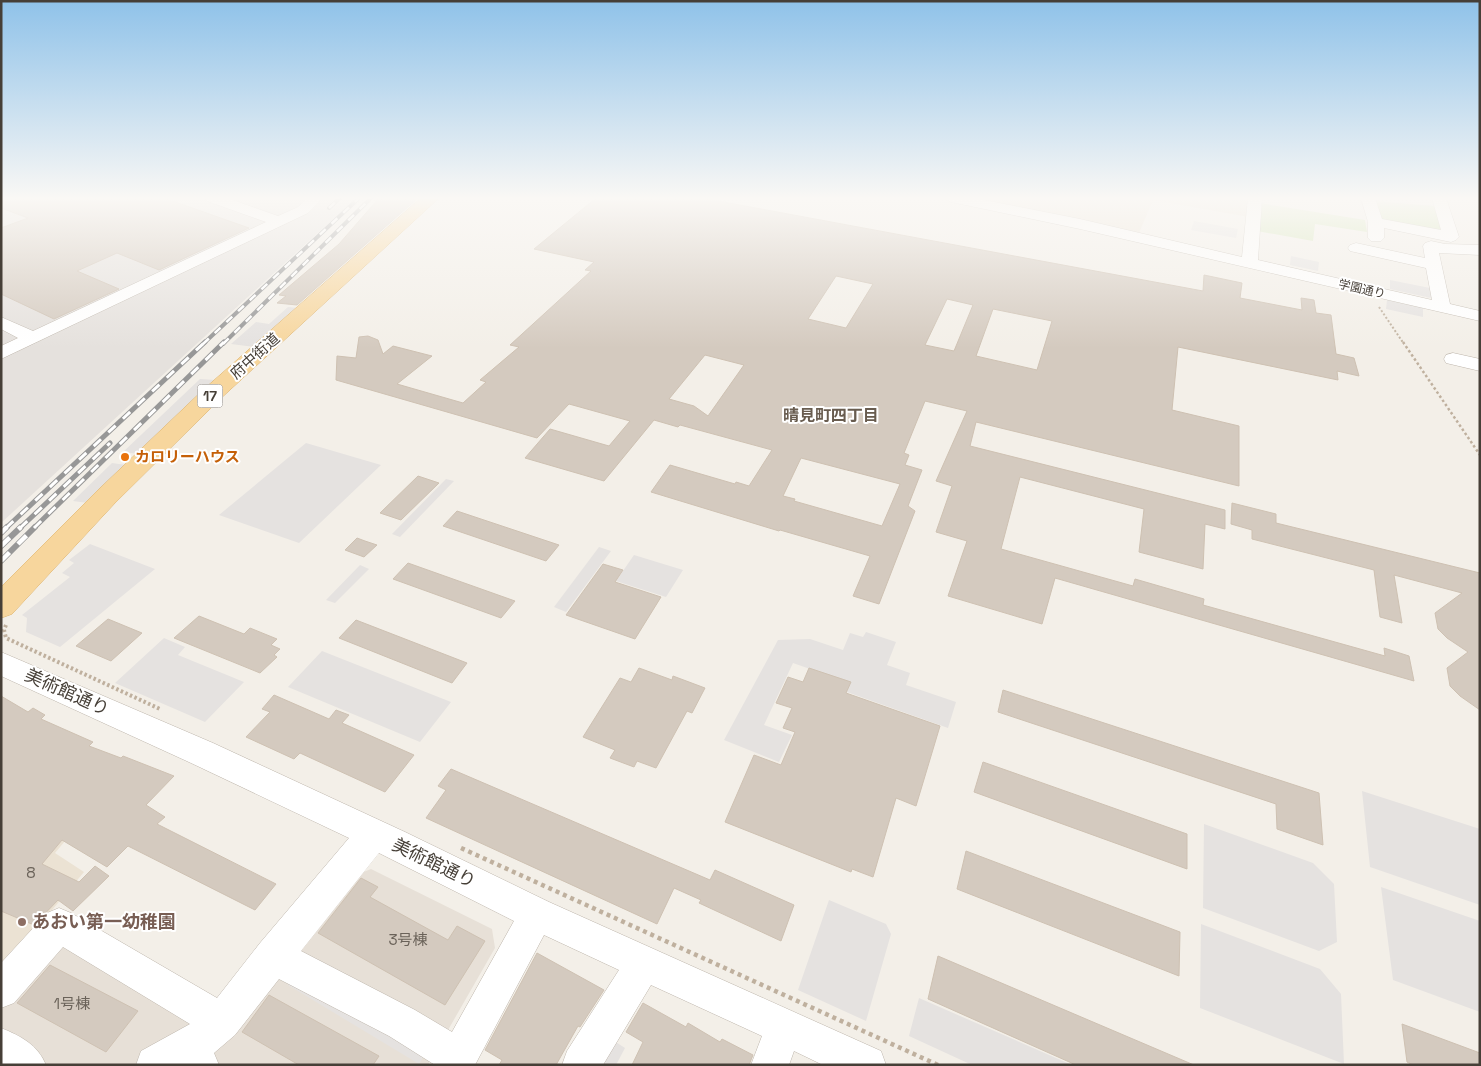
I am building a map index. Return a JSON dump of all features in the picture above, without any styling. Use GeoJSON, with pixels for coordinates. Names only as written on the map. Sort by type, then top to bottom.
{"type":"FeatureCollection","features":[{"type":"Feature","properties":{"kind":"main road","name":"府中街道"},"geometry":{"type":"LineString","coordinates":[[4,615],[106,497],[211,395],[375,248]]}},
{"type":"Feature","properties":{"kind":"street"},"geometry":{"type":"LineString","coordinates":[[1,353],[226,248]]}},
{"type":"Feature","properties":{"kind":"street","name":"学園通り"},"geometry":{"type":"LineString","coordinates":[[1183,248],[1480,316]]}},
{"type":"Feature","properties":{"kind":"street"},"geometry":{"type":"LineString","coordinates":[[1250,263],[1251,248]]}},
{"type":"Feature","properties":{"kind":"street"},"geometry":{"type":"LineString","coordinates":[[1356,248],[1433,265]]}},
{"type":"Feature","properties":{"kind":"street"},"geometry":{"type":"LineString","coordinates":[[1376,248],[1376,252]]}},
{"type":"Feature","properties":{"kind":"street"},"geometry":{"type":"LineString","coordinates":[[1431,248],[1442,308]]}},
{"type":"Feature","properties":{"kind":"street"},"geometry":{"type":"LineString","coordinates":[[1443,248],[1480,250]]}},
{"type":"Feature","properties":{"kind":"street"},"geometry":{"type":"LineString","coordinates":[[1,322],[32,338]]}},
{"type":"Feature","properties":{"kind":"street"},"geometry":{"type":"LineString","coordinates":[[1453,360],[1480,365]]}},
{"type":"Feature","properties":{"kind":"street","name":"美術館通り"},"geometry":{"type":"LineString","coordinates":[[1,663],[202,753],[374,834],[536,914],[867,1065]]}},
{"type":"Feature","properties":{"kind":"street"},"geometry":{"type":"LineString","coordinates":[[178,1061],[222,1022],[356,853],[374,834]]}},
{"type":"Feature","properties":{"kind":"street"},"geometry":{"type":"LineString","coordinates":[[273,956],[402,1022],[456,1061],[536,914]]}},
{"type":"Feature","properties":{"kind":"street"},"geometry":{"type":"LineString","coordinates":[[1,990],[60,925],[222,1022]]}},
{"type":"Feature","properties":{"kind":"street"},"geometry":{"type":"LineString","coordinates":[[581,1065],[644,962]]}},
{"type":"Feature","properties":{"kind":"street"},"geometry":{"type":"LineString","coordinates":[[770,1065],[784,1026]]}},
{"type":"Feature","properties":{"kind":"street"},"geometry":{"type":"LineString","coordinates":[[1,1047],[27,1065]]}},
{"type":"Feature","properties":{"kind":"path"},"geometry":{"type":"LineString","coordinates":[[1378,304],[1480,455]]}},
{"type":"Feature","properties":{"kind":"path"},"geometry":{"type":"LineString","coordinates":[[4,615],[6,638],[165,711]]}},
{"type":"Feature","properties":{"kind":"path"},"geometry":{"type":"LineString","coordinates":[[452,844],[938,1065]]}},
{"type":"Feature","properties":{"kind":"shaded area"},"geometry":{"type":"Polygon","coordinates":[[[1,248],[302,248],[1,523],[1,248]]]}},
{"type":"Feature","properties":{"kind":"shaded area"},"geometry":{"type":"Polygon","coordinates":[[[1291,256],[1319,262],[1318,271],[1290,265],[1291,256]]]}},
{"type":"Feature","properties":{"kind":"shaded area"},"geometry":{"type":"Polygon","coordinates":[[[1390,280],[1430,288],[1431,298],[1390,289],[1390,280]]]}},
{"type":"Feature","properties":{"kind":"shaded area"},"geometry":{"type":"Polygon","coordinates":[[[1387,300],[1423,308],[1423,317],[1386,309],[1387,300]]]}},
{"type":"Feature","properties":{"kind":"shaded area"},"geometry":{"type":"Polygon","coordinates":[[[288,307],[298,308],[255,347],[231,344],[256,322],[269,324],[288,307]]]}},
{"type":"Feature","properties":{"kind":"shaded area"},"geometry":{"type":"Polygon","coordinates":[[[200,379],[215,380],[139,454],[123,452],[200,379]]]}},
{"type":"Feature","properties":{"kind":"shaded area"},"geometry":{"type":"Polygon","coordinates":[[[306,443],[381,465],[299,543],[219,515],[306,443]]]}},
{"type":"Feature","properties":{"kind":"shaded area"},"geometry":{"type":"Polygon","coordinates":[[[112,463],[126,465],[88,503],[73,501],[112,463]]]}},
{"type":"Feature","properties":{"kind":"shaded area"},"geometry":{"type":"Polygon","coordinates":[[[446,479],[454,481],[400,537],[392,534],[446,479]]]}},
{"type":"Feature","properties":{"kind":"shaded area"},"geometry":{"type":"Polygon","coordinates":[[[90,544],[155,569],[60,647],[26,632],[27,618],[22,615],[70,577],[62,573],[74,563],[69,560],[90,544]]]}},
{"type":"Feature","properties":{"kind":"shaded area"},"geometry":{"type":"Polygon","coordinates":[[[599,547],[611,551],[566,612],[554,607],[599,547]]]}},
{"type":"Feature","properties":{"kind":"shaded area"},"geometry":{"type":"Polygon","coordinates":[[[634,555],[683,570],[666,597],[616,581],[634,555]]]}},
{"type":"Feature","properties":{"kind":"shaded area"},"geometry":{"type":"Polygon","coordinates":[[[360,565],[369,569],[335,603],[326,600],[360,565]]]}},
{"type":"Feature","properties":{"kind":"shaded area"},"geometry":{"type":"Polygon","coordinates":[[[866,632],[896,642],[887,665],[910,673],[906,685],[956,702],[948,728],[847,692],[850,683],[793,663],[764,725],[792,735],[779,762],[724,740],[778,640],[810,639],[843,650],[850,633],[863,637],[866,632]]]}},
{"type":"Feature","properties":{"kind":"shaded area"},"geometry":{"type":"Polygon","coordinates":[[[164,638],[185,647],[178,655],[244,682],[205,722],[115,683],[164,638]]]}},
{"type":"Feature","properties":{"kind":"shaded area"},"geometry":{"type":"Polygon","coordinates":[[[322,651],[451,702],[420,742],[288,687],[322,651]]]}},
{"type":"Feature","properties":{"kind":"shaded area"},"geometry":{"type":"Polygon","coordinates":[[[1362,791],[1480,829],[1480,905],[1370,867],[1362,791]]]}},
{"type":"Feature","properties":{"kind":"shaded area","name":"あおい第一幼稚園"},"geometry":{"type":"Polygon","coordinates":[[[85,817],[55,853],[84,872],[1,971],[1,851],[85,817]]]}},
{"type":"Feature","properties":{"kind":"shaded area"},"geometry":{"type":"Polygon","coordinates":[[[1204,824],[1313,863],[1334,884],[1337,942],[1319,951],[1203,908],[1204,824]]]}},
{"type":"Feature","properties":{"kind":"shaded area"},"geometry":{"type":"Polygon","coordinates":[[[371,869],[492,929],[495,948],[428,1065],[1,1065],[1,979],[65,912],[213,1003],[354,876],[371,869]]]}},
{"type":"Feature","properties":{"kind":"shaded area"},"geometry":{"type":"Polygon","coordinates":[[[1381,887],[1480,921],[1480,1012],[1393,980],[1381,887]]]}},
{"type":"Feature","properties":{"kind":"shaded area"},"geometry":{"type":"Polygon","coordinates":[[[829,900],[886,924],[891,934],[866,1021],[798,990],[829,900]]]}},
{"type":"Feature","properties":{"kind":"shaded area"},"geometry":{"type":"Polygon","coordinates":[[[1201,924],[1320,969],[1341,994],[1344,1064],[1200,1008],[1201,924]]]}},
{"type":"Feature","properties":{"kind":"shaded area"},"geometry":{"type":"Polygon","coordinates":[[[309,957],[439,1032],[419,1064],[288,985],[309,957]]]}},
{"type":"Feature","properties":{"kind":"shaded area"},"geometry":{"type":"Polygon","coordinates":[[[919,998],[1072,1065],[972,1065],[909,1036],[919,998]]]}},
{"type":"Feature","properties":{"kind":"shaded area"},"geometry":{"type":"Polygon","coordinates":[[[608,1037],[625,1048],[616,1065],[593,1065],[608,1037]]]}},
{"type":"Feature","properties":{"kind":"building"},"geometry":{"type":"Polygon","coordinates":[[[1,248],[207,248],[159,270],[117,253],[77,271],[119,289],[54,319],[1,294],[1,248]]]}},
{"type":"Feature","properties":{"kind":"building"},"geometry":{"type":"Polygon","coordinates":[[[335,248],[362,248],[297,305],[277,303],[286,296],[279,295],[335,248]]]}},
{"type":"Feature","properties":{"kind":"building"},"geometry":{"type":"Polygon","coordinates":[[[970,248],[1203,291],[1204,275],[1242,283],[1240,298],[1302,310],[1301,298],[1314,300],[1316,313],[1331,315],[1336,354],[1354,358],[1359,376],[1337,371],[1338,380],[1178,347],[1172,410],[1239,426],[1239,486],[976,422],[970,446],[1225,510],[1225,529],[1205,524],[1203,569],[1139,552],[1144,509],[1020,477],[1001,549],[1133,586],[1135,579],[1204,599],[1203,605],[1385,656],[1384,648],[1409,656],[1414,681],[1055,578],[1042,624],[948,596],[967,541],[936,532],[952,486],[936,481],[967,411],[925,401],[904,453],[909,455],[905,465],[922,470],[908,506],[915,511],[879,604],[853,596],[870,556],[779,531],[651,492],[670,465],[735,484],[736,482],[749,486],[772,450],[680,425],[678,427],[654,420],[604,481],[525,458],[550,429],[609,446],[630,421],[569,404],[537,438],[336,380],[337,356],[356,358],[359,337],[368,336],[378,340],[383,354],[393,346],[432,356],[397,384],[463,403],[486,382],[480,380],[519,347],[510,345],[591,271],[585,270],[594,262],[534,249],[970,248]],[[836,276],[808,319],[846,328],[873,284],[836,276]],[[947,299],[925,345],[954,351],[973,305],[947,299]],[[993,309],[976,356],[1037,370],[1052,321],[993,309]],[[705,355],[669,399],[694,406],[708,416],[744,365],[705,355]],[[801,458],[783,496],[795,499],[794,501],[882,526],[900,484],[801,458]]]}},
{"type":"Feature","properties":{"kind":"building"},"geometry":{"type":"Polygon","coordinates":[[[418,476],[439,483],[401,520],[380,513],[418,476]]]}},
{"type":"Feature","properties":{"kind":"building"},"geometry":{"type":"Polygon","coordinates":[[[1232,503],[1276,514],[1276,523],[1480,573],[1480,710],[1460,696],[1450,686],[1447,668],[1468,652],[1447,638],[1438,629],[1435,613],[1462,593],[1394,575],[1402,623],[1380,617],[1374,570],[1252,539],[1252,530],[1231,524],[1232,503]]]}},
{"type":"Feature","properties":{"kind":"building"},"geometry":{"type":"Polygon","coordinates":[[[457,511],[559,545],[546,561],[443,526],[457,511]]]}},
{"type":"Feature","properties":{"kind":"building"},"geometry":{"type":"Polygon","coordinates":[[[357,538],[377,545],[364,557],[345,550],[357,538]]]}},
{"type":"Feature","properties":{"kind":"building"},"geometry":{"type":"Polygon","coordinates":[[[408,563],[515,601],[501,618],[393,579],[408,563]]]}},
{"type":"Feature","properties":{"kind":"building"},"geometry":{"type":"Polygon","coordinates":[[[603,564],[623,570],[615,582],[661,597],[635,639],[566,615],[603,564]]]}},
{"type":"Feature","properties":{"kind":"building"},"geometry":{"type":"Polygon","coordinates":[[[199,616],[244,634],[250,628],[277,639],[271,645],[280,649],[274,655],[277,657],[260,673],[174,638],[199,616]]]}},
{"type":"Feature","properties":{"kind":"building"},"geometry":{"type":"Polygon","coordinates":[[[108,619],[142,633],[111,661],[76,646],[108,619]]]}},
{"type":"Feature","properties":{"kind":"building"},"geometry":{"type":"Polygon","coordinates":[[[356,620],[467,663],[452,683],[339,638],[356,620]]]}},
{"type":"Feature","properties":{"kind":"building"},"geometry":{"type":"Polygon","coordinates":[[[639,668],[672,680],[673,676],[705,688],[692,713],[687,711],[656,768],[637,761],[634,767],[610,758],[615,750],[583,737],[620,678],[631,682],[639,668]]]}},
{"type":"Feature","properties":{"kind":"building"},"geometry":{"type":"Polygon","coordinates":[[[809,668],[851,682],[846,693],[940,726],[916,806],[896,798],[873,877],[852,869],[851,872],[725,822],[754,755],[781,765],[795,732],[783,728],[792,708],[776,703],[788,677],[803,682],[809,668]]]}},
{"type":"Feature","properties":{"kind":"building"},"geometry":{"type":"Polygon","coordinates":[[[1003,690],[1319,793],[1323,845],[1277,829],[1276,804],[998,712],[1003,690]]]}},
{"type":"Feature","properties":{"kind":"building"},"geometry":{"type":"Polygon","coordinates":[[[274,695],[329,719],[336,710],[349,715],[342,723],[414,755],[385,792],[300,753],[294,759],[246,737],[270,712],[262,709],[274,695]]]}},
{"type":"Feature","properties":{"kind":"building"},"geometry":{"type":"Polygon","coordinates":[[[1,696],[28,712],[33,708],[45,715],[41,719],[93,742],[89,746],[121,758],[123,756],[174,776],[146,805],[165,817],[157,824],[276,884],[255,910],[128,846],[107,867],[62,840],[42,864],[79,882],[95,866],[109,876],[73,911],[58,900],[34,925],[1,911],[1,696]]]}},
{"type":"Feature","properties":{"kind":"building"},"geometry":{"type":"Polygon","coordinates":[[[983,762],[1187,834],[1187,869],[974,792],[983,762]]]}},
{"type":"Feature","properties":{"kind":"building"},"geometry":{"type":"Polygon","coordinates":[[[451,769],[710,880],[715,870],[794,905],[781,941],[699,903],[701,900],[674,888],[657,924],[426,818],[446,790],[438,786],[451,769]]]}},
{"type":"Feature","properties":{"kind":"building"},"geometry":{"type":"Polygon","coordinates":[[[966,851],[1180,932],[1179,976],[957,889],[966,851]]]}},
{"type":"Feature","properties":{"kind":"building"},"geometry":{"type":"Polygon","coordinates":[[[361,878],[378,887],[370,897],[448,940],[457,926],[485,941],[445,1005],[318,933],[361,878]]]}},
{"type":"Feature","properties":{"kind":"building"},"geometry":{"type":"Polygon","coordinates":[[[537,953],[604,990],[580,1027],[578,1026],[556,1065],[499,1065],[502,1060],[485,1050],[537,953]]]}},
{"type":"Feature","properties":{"kind":"building"},"geometry":{"type":"Polygon","coordinates":[[[938,956],[1194,1065],[1076,1065],[928,999],[938,956]]]}},
{"type":"Feature","properties":{"kind":"building"},"geometry":{"type":"Polygon","coordinates":[[[50,965],[138,1011],[106,1052],[17,1003],[50,965]]]}},
{"type":"Feature","properties":{"kind":"building"},"geometry":{"type":"Polygon","coordinates":[[[269,995],[379,1056],[373,1065],[299,1065],[242,1032],[269,995]]]}},
{"type":"Feature","properties":{"kind":"building"},"geometry":{"type":"Polygon","coordinates":[[[643,1003],[686,1027],[688,1023],[720,1042],[722,1039],[753,1055],[749,1065],[632,1065],[643,1042],[626,1032],[643,1003]]]}},
{"type":"Feature","properties":{"kind":"building"},"geometry":{"type":"Polygon","coordinates":[[[1402,1024],[1480,1053],[1480,1065],[1413,1065],[1407,1062],[1402,1024]]]}},
{"type":"Feature","properties":{"kind":"railway"},"geometry":{"type":"LineString","coordinates":[[203,344],[306,248]]}},
{"type":"Feature","properties":{"kind":"railway"},"geometry":{"type":"LineString","coordinates":[[223,344],[321,248]]}},
{"type":"Feature","properties":{"kind":"railway"},"geometry":{"type":"LineString","coordinates":[[6,528],[205,342]]}},
{"type":"Feature","properties":{"kind":"railway"},"geometry":{"type":"LineString","coordinates":[[34,528],[224,342]]}},
{"type":"Feature","properties":{"kind":"railway"},"geometry":{"type":"LineString","coordinates":[[20,528],[110,443]]}},
{"type":"Feature","properties":{"kind":"railway"},"geometry":{"type":"LineString","coordinates":[[1,546],[21,527]]}},
{"type":"Feature","properties":{"kind":"railway"},"geometry":{"type":"LineString","coordinates":[[1,533],[6,528]]}},
{"type":"Feature","properties":{"kind":"railway"},"geometry":{"type":"LineString","coordinates":[[1,561],[34,528]]}},
{"type":"Feature","properties":{"kind":"place","name":"カロリーハウス"},"geometry":{"type":"Point","coordinates":[125,457]}},
{"type":"Feature","properties":{"kind":"place","name":"あおい第一幼稚園"},"geometry":{"type":"Point","coordinates":[22,922]}},
{"type":"Feature","properties":{"kind":"district","name":"晴見町四丁目"},"geometry":{"type":"Point","coordinates":[831,415]}}]}
